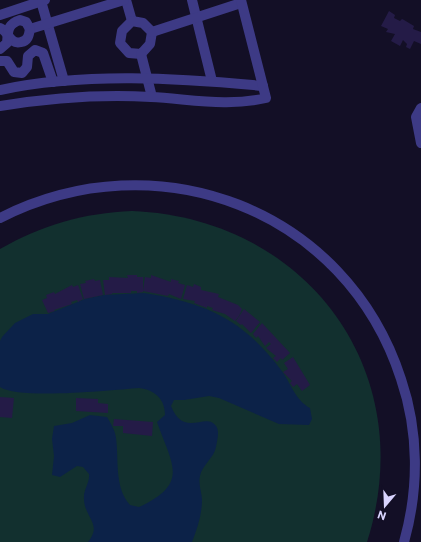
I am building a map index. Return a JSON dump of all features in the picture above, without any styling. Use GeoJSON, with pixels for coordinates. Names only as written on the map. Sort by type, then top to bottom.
{"type":"FeatureCollection","features":[{"type":"Feature","properties":{"kind":"lane"},"geometry":{"type":"LineString","coordinates":[[30,29],[125,0],[132,21]]}},
{"type":"Feature","properties":{"kind":"lane"},"geometry":{"type":"LineString","coordinates":[[192,0],[212,81]]}},
{"type":"Feature","properties":{"kind":"lane"},"geometry":{"type":"LineString","coordinates":[[0,15],[43,1],[64,80]]}},
{"type":"Feature","properties":{"kind":"lane"},"geometry":{"type":"LineString","coordinates":[[0,106],[36,101],[98,96],[152,97],[202,102],[248,102],[266,98],[241,1],[152,32]]}},
{"type":"Feature","properties":{"kind":"lane"},"geometry":{"type":"LineString","coordinates":[[0,28],[3,29],[8,36],[12,41],[17,43],[24,42],[29,36],[30,29],[26,22],[20,20],[13,22],[9,27],[8,36],[7,44],[0,49]]}},
{"type":"Feature","properties":{"kind":"lane"},"geometry":{"type":"LineString","coordinates":[[132,21],[143,23],[152,32]]}},
{"type":"Feature","properties":{"kind":"lane"},"geometry":{"type":"LineString","coordinates":[[132,21],[122,31],[120,44],[130,53],[142,54]]}},
{"type":"Feature","properties":{"kind":"lane"},"geometry":{"type":"LineString","coordinates":[[152,32],[150,44],[142,54],[152,97]]}},
{"type":"Feature","properties":{"kind":"lane"},"geometry":{"type":"LineString","coordinates":[[0,60],[7,61],[14,72],[22,73],[27,67],[28,56],[34,50],[43,53],[53,82]]}},
{"type":"Feature","properties":{"kind":"lane"},"geometry":{"type":"LineString","coordinates":[[0,90],[64,80],[105,78],[212,81],[263,86]]}},
{"type":"Feature","properties":{"kind":"lane"},"geometry":{"type":"LineString","coordinates":[[32,85],[36,101]]}},
{"type":"Feature","properties":{"kind":"lane"},"geometry":{"type":"LineString","coordinates":[[421,108],[416,117],[421,143]]}},
{"type":"Feature","properties":{"kind":"lane"},"geometry":{"type":"LineString","coordinates":[[0,218],[38,201],[79,190],[120,185],[162,186],[203,193],[243,206],[280,225],[314,250],[345,279],[370,312],[390,349],[405,389],[413,430],[415,472],[411,513],[404,542]]}},
{"type":"Feature","properties":{"kind":"green space"},"geometry":{"type":"Polygon","coordinates":[[[132,211],[195,220],[251,242],[298,274],[336,316],[363,365],[378,420],[380,480],[367,542],[0,542],[0,249],[32,233],[64,222],[97,214],[132,211]]]}},
{"type":"Feature","properties":{"kind":"water"},"geometry":{"type":"Polygon","coordinates":[[[144,293],[186,302],[204,308],[237,325],[252,337],[285,375],[297,396],[310,408],[312,419],[309,425],[279,424],[219,398],[209,396],[174,400],[171,406],[176,416],[182,421],[188,423],[207,421],[212,422],[218,431],[215,451],[203,468],[200,476],[199,482],[202,500],[201,511],[192,542],[88,542],[94,530],[84,499],[89,474],[83,467],[77,466],[60,477],[52,475],[54,456],[52,439],[54,426],[72,423],[90,415],[107,417],[113,427],[115,435],[121,490],[130,505],[139,507],[155,498],[165,490],[171,481],[173,472],[171,461],[157,422],[165,415],[163,404],[154,393],[139,388],[45,394],[10,391],[0,387],[0,341],[15,323],[33,314],[48,314],[85,299],[104,295],[144,293]]]}},
{"type":"Feature","properties":{"kind":"building"},"geometry":{"type":"Polygon","coordinates":[[[389,11],[395,15],[394,18],[400,21],[402,19],[404,20],[414,26],[413,29],[421,32],[421,44],[414,41],[410,49],[406,47],[407,44],[403,40],[400,46],[391,41],[395,34],[386,32],[388,29],[381,26],[389,11]]]}},
{"type":"Feature","properties":{"kind":"building"},"geometry":{"type":"Polygon","coordinates":[[[127,275],[137,275],[137,277],[143,277],[143,292],[137,293],[137,291],[131,291],[131,293],[112,293],[105,295],[103,280],[109,280],[109,277],[128,278],[127,275]]]}},
{"type":"Feature","properties":{"kind":"building"},"geometry":{"type":"Polygon","coordinates":[[[151,275],[171,282],[171,279],[179,281],[178,283],[185,285],[181,299],[169,294],[168,296],[143,291],[145,277],[151,278],[151,275]]]}},
{"type":"Feature","properties":{"kind":"building"},"geometry":{"type":"Polygon","coordinates":[[[94,279],[95,281],[100,280],[103,295],[84,299],[80,284],[94,279]]]}},
{"type":"Feature","properties":{"kind":"building"},"geometry":{"type":"Polygon","coordinates":[[[194,284],[201,287],[201,290],[219,294],[218,297],[238,305],[242,309],[235,321],[225,314],[212,310],[213,308],[207,306],[207,308],[194,303],[195,301],[183,299],[187,285],[193,287],[194,284]]]}},
{"type":"Feature","properties":{"kind":"building"},"geometry":{"type":"Polygon","coordinates":[[[72,285],[73,287],[78,285],[83,299],[78,302],[77,300],[71,302],[72,304],[48,313],[42,300],[47,298],[46,295],[54,292],[55,294],[72,285]]]}},
{"type":"Feature","properties":{"kind":"building"},"geometry":{"type":"Polygon","coordinates":[[[244,309],[260,322],[251,333],[242,324],[241,325],[236,321],[244,309]]]}},
{"type":"Feature","properties":{"kind":"building"},"geometry":{"type":"Polygon","coordinates":[[[262,323],[290,353],[282,360],[281,358],[277,362],[273,358],[276,356],[266,348],[271,344],[269,342],[265,346],[258,336],[256,338],[253,334],[262,323]]]}},
{"type":"Feature","properties":{"kind":"building"},"geometry":{"type":"Polygon","coordinates":[[[293,357],[310,385],[302,391],[297,384],[293,387],[290,383],[292,381],[283,372],[288,369],[284,363],[293,357]]]}},
{"type":"Feature","properties":{"kind":"building"},"geometry":{"type":"Polygon","coordinates":[[[0,397],[14,398],[12,418],[0,417],[0,397]]]}},
{"type":"Feature","properties":{"kind":"building"},"geometry":{"type":"Polygon","coordinates":[[[76,398],[98,399],[98,403],[108,404],[108,413],[76,411],[76,398]]]}},
{"type":"Feature","properties":{"kind":"building"},"geometry":{"type":"Polygon","coordinates":[[[114,419],[153,422],[152,436],[123,433],[123,426],[113,426],[114,419]]]}}]}
